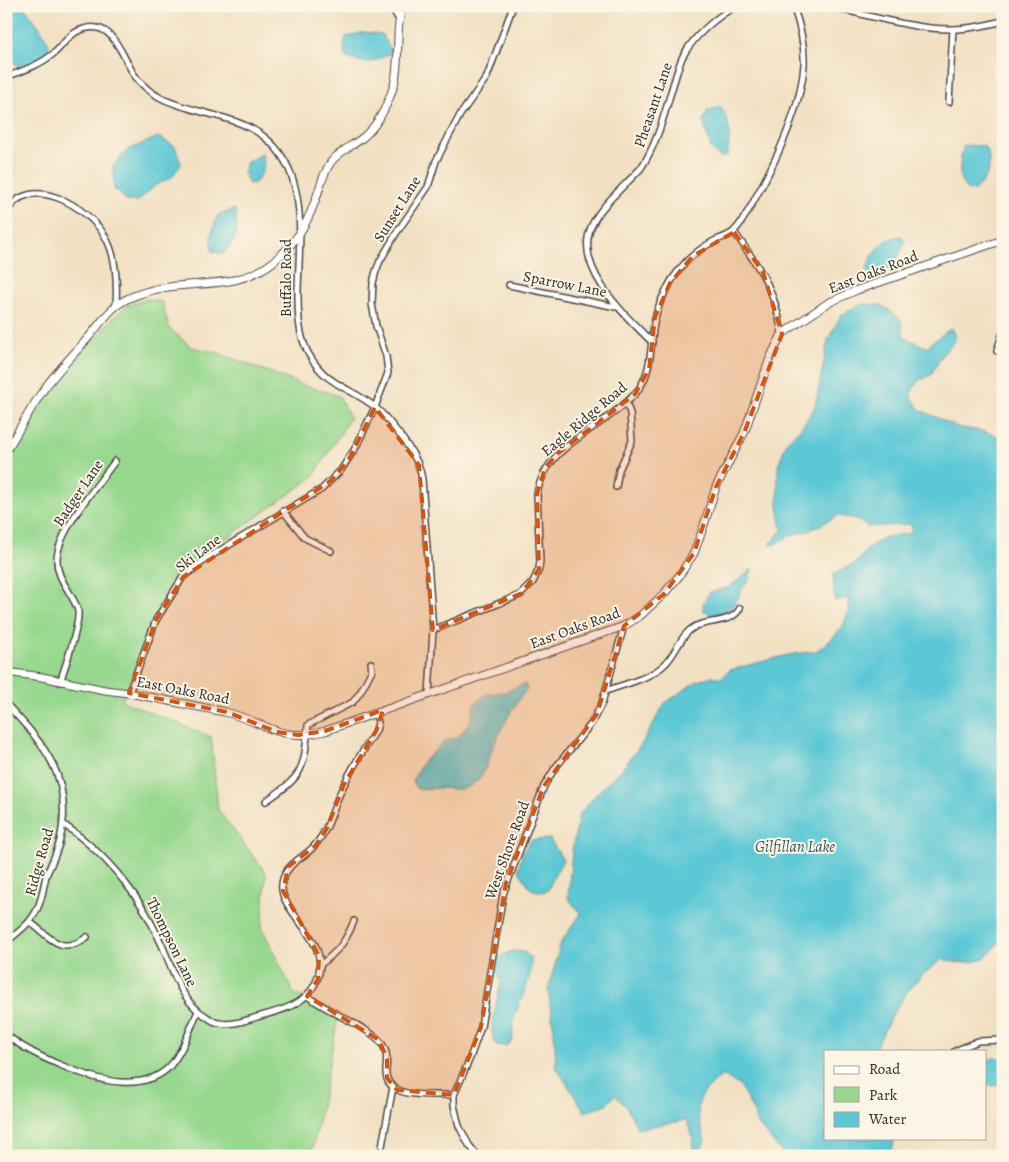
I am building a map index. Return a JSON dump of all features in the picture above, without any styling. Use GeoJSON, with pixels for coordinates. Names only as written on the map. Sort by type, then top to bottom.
{"type":"FeatureCollection","features":[{"type":"Feature","properties":{"kind":"street"},"geometry":{"type":"LineString","coordinates":[[391,6],[399,21]]}},
{"type":"Feature","properties":{"kind":"street"},"geometry":{"type":"LineString","coordinates":[[6,451],[54,375],[116,306],[134,296],[156,289],[228,282],[251,275],[267,266],[282,254],[299,234],[311,214],[321,181],[330,163],[345,148],[360,140],[384,109],[390,97],[399,60],[399,21],[403,6]]}},
{"type":"Feature","properties":{"kind":"street","name":"Sunset Lane"},"geometry":{"type":"LineString","coordinates":[[375,407],[388,373],[388,364],[376,326],[372,304],[373,283],[376,271],[397,232],[424,194],[436,161],[460,115],[487,77],[513,6]]}},
{"type":"Feature","properties":{"kind":"street","name":"Pheasant Lane"},"geometry":{"type":"LineString","coordinates":[[652,342],[616,307],[602,285],[590,260],[587,245],[590,229],[597,216],[647,159],[655,142],[680,64],[688,49],[707,28],[736,6]]}},
{"type":"Feature","properties":{"kind":"street"},"geometry":{"type":"LineString","coordinates":[[782,334],[772,293],[763,272],[734,232],[760,190],[771,167],[790,121],[800,89],[804,50],[793,6]]}},
{"type":"Feature","properties":{"kind":"street"},"geometry":{"type":"LineString","coordinates":[[827,6],[907,24],[953,29],[1003,21]]}},
{"type":"Feature","properties":{"kind":"street","name":"Buffalo Road"},"geometry":{"type":"LineString","coordinates":[[6,77],[43,62],[74,34],[80,31],[92,28],[103,30],[113,37],[134,75],[154,94],[171,102],[244,125],[272,143],[284,158],[295,186],[299,209],[298,314],[305,346],[315,364],[330,380],[375,407],[408,446],[419,465],[422,479],[433,630],[429,694]]}},
{"type":"Feature","properties":{"kind":"street"},"geometry":{"type":"LineString","coordinates":[[949,102],[953,29]]}},
{"type":"Feature","properties":{"kind":"street"},"geometry":{"type":"LineString","coordinates":[[6,214],[18,200],[29,194],[36,194],[60,199],[87,214],[100,228],[110,247],[116,274],[116,306]]}},
{"type":"Feature","properties":{"kind":"street","name":"Eagle Ridge Road"},"geometry":{"type":"LineString","coordinates":[[433,630],[520,595],[528,588],[537,576],[540,561],[537,494],[545,468],[557,454],[626,403],[635,394],[646,378],[651,359],[655,317],[659,305],[677,272],[703,248],[734,232]]}},
{"type":"Feature","properties":{"kind":"street","name":"East Oaks Road"},"geometry":{"type":"LineString","coordinates":[[6,672],[129,693],[234,714],[277,732],[307,735],[325,731],[624,626],[640,616],[664,594],[694,553],[716,487],[744,433],[770,358],[782,334],[828,304],[849,293],[1003,240]]}},
{"type":"Feature","properties":{"kind":"street","name":"Sparrow Lane"},"geometry":{"type":"LineString","coordinates":[[509,286],[616,307]]}},
{"type":"Feature","properties":{"kind":"street"},"geometry":{"type":"LineString","coordinates":[[997,351],[1003,332]]}},
{"type":"Feature","properties":{"kind":"street"},"geometry":{"type":"LineString","coordinates":[[616,487],[619,470],[632,441],[630,413],[626,403]]}},
{"type":"Feature","properties":{"kind":"street","name":"Ski Lane"},"geometry":{"type":"LineString","coordinates":[[129,693],[156,620],[183,577],[208,557],[316,493],[341,470],[356,447],[375,407]]}},
{"type":"Feature","properties":{"kind":"street","name":"Badger Lane"},"geometry":{"type":"LineString","coordinates":[[60,682],[70,651],[78,612],[60,578],[57,558],[65,530],[115,461]]}},
{"type":"Feature","properties":{"kind":"street"},"geometry":{"type":"LineString","coordinates":[[283,511],[304,538],[331,551]]}},
{"type":"Feature","properties":{"kind":"street"},"geometry":{"type":"LineString","coordinates":[[606,691],[659,669],[670,659],[681,640],[690,630],[701,624],[731,617],[740,608]]}},
{"type":"Feature","properties":{"kind":"street","name":"West Shore Road"},"geometry":{"type":"LineString","coordinates":[[454,1095],[481,1027],[499,913],[506,883],[544,786],[555,768],[597,714],[606,691],[624,626]]}},
{"type":"Feature","properties":{"kind":"street"},"geometry":{"type":"LineString","coordinates":[[266,801],[290,784],[300,772],[304,761],[308,726],[347,705],[358,696],[372,670],[371,663]]}},
{"type":"Feature","properties":{"kind":"street","name":"Ridge Road"},"geometry":{"type":"LineString","coordinates":[[6,704],[39,740],[52,762],[61,787],[63,800],[63,824],[60,840],[46,876],[39,906],[30,922],[6,942]]}},
{"type":"Feature","properties":{"kind":"street"},"geometry":{"type":"LineString","coordinates":[[376,713],[378,723],[376,731],[344,784],[327,828],[315,846],[288,867],[283,879],[282,884],[285,898],[313,940],[319,956],[318,978],[307,996],[369,1032],[379,1040],[386,1052],[388,1062],[387,1078],[393,1087],[407,1093],[454,1095],[454,1105],[459,1126],[468,1144],[478,1156]]}},
{"type":"Feature","properties":{"kind":"street","name":"Thompson Lane"},"geometry":{"type":"LineString","coordinates":[[63,824],[92,846],[115,870],[131,891],[153,926],[184,996],[198,1011],[213,1021],[221,1024],[229,1023],[284,1010],[307,996]]}},
{"type":"Feature","properties":{"kind":"street"},"geometry":{"type":"LineString","coordinates":[[320,965],[342,946],[354,921]]}},
{"type":"Feature","properties":{"kind":"street"},"geometry":{"type":"LineString","coordinates":[[30,922],[57,943],[66,947],[72,946],[87,937]]}},
{"type":"Feature","properties":{"kind":"street"},"geometry":{"type":"LineString","coordinates":[[6,1034],[22,1046],[72,1069],[119,1082],[138,1082],[154,1077],[170,1066],[182,1048],[198,1011]]}},
{"type":"Feature","properties":{"kind":"street"},"geometry":{"type":"LineString","coordinates":[[957,1050],[978,1041],[1003,1040]]}},
{"type":"Feature","properties":{"kind":"street"},"geometry":{"type":"LineString","coordinates":[[382,1146],[393,1087]]}},
{"type":"Feature","properties":{"kind":"highlighted area"},"geometry":{"type":"Polygon","coordinates":[[[734,232],[763,272],[782,334],[744,433],[716,487],[694,553],[664,594],[624,626],[597,714],[544,786],[506,883],[481,1027],[454,1095],[397,1090],[387,1078],[387,1059],[379,1040],[307,996],[318,979],[319,956],[283,891],[288,867],[315,846],[327,828],[344,784],[376,731],[383,710],[325,731],[298,735],[277,732],[227,712],[129,693],[156,620],[183,577],[332,480],[349,459],[375,407],[419,465],[433,630],[522,593],[539,569],[537,494],[545,468],[557,454],[635,394],[649,369],[655,317],[670,283],[693,256],[734,232]]]}},
{"type":"Feature","properties":{"kind":"green space"},"geometry":{"type":"Polygon","coordinates":[[[148,299],[162,302],[169,328],[191,347],[215,352],[303,385],[339,396],[350,418],[313,477],[171,578],[122,701],[211,737],[218,810],[266,873],[262,928],[294,994],[324,1006],[338,1018],[313,1148],[296,1156],[6,1156],[6,455],[46,392],[104,327],[126,306],[148,299]]]}},
{"type":"Feature","properties":{"kind":"water"},"geometry":{"type":"Polygon","coordinates":[[[7,6],[23,6],[39,26],[49,44],[47,56],[39,62],[17,66],[10,55],[7,6]]]}},
{"type":"Feature","properties":{"kind":"water"},"geometry":{"type":"Polygon","coordinates":[[[364,32],[382,34],[392,52],[380,59],[369,62],[358,62],[345,57],[346,37],[364,32]]]}},
{"type":"Feature","properties":{"kind":"water"},"geometry":{"type":"Polygon","coordinates":[[[721,107],[727,119],[729,142],[727,156],[720,158],[711,149],[703,121],[708,110],[721,107]]]}},
{"type":"Feature","properties":{"kind":"water"},"geometry":{"type":"Polygon","coordinates":[[[158,137],[175,146],[181,164],[172,177],[156,185],[138,201],[126,201],[119,192],[114,190],[113,166],[128,150],[158,137]]]}},
{"type":"Feature","properties":{"kind":"water"},"geometry":{"type":"Polygon","coordinates":[[[964,145],[984,146],[989,159],[986,176],[973,191],[963,185],[961,179],[960,165],[964,145]]]}},
{"type":"Feature","properties":{"kind":"water"},"geometry":{"type":"Polygon","coordinates":[[[262,154],[264,166],[262,173],[255,183],[249,184],[243,172],[248,161],[262,154]]]}},
{"type":"Feature","properties":{"kind":"water"},"geometry":{"type":"Polygon","coordinates":[[[235,209],[237,228],[232,243],[223,254],[212,251],[211,235],[218,215],[235,209]]]}},
{"type":"Feature","properties":{"kind":"water"},"geometry":{"type":"Polygon","coordinates":[[[901,236],[905,241],[894,264],[873,277],[867,272],[868,266],[878,248],[888,240],[901,236]]]}},
{"type":"Feature","properties":{"kind":"water","name":"Gilfillan Lake"},"geometry":{"type":"Polygon","coordinates":[[[862,304],[880,305],[901,320],[904,337],[926,347],[951,328],[956,339],[942,355],[931,375],[918,381],[910,394],[919,409],[957,427],[986,432],[1003,438],[1003,935],[988,955],[977,961],[966,963],[943,959],[931,968],[910,988],[902,999],[887,1024],[875,1050],[824,1050],[824,1140],[894,1140],[891,1156],[787,1156],[756,1122],[754,1113],[740,1086],[723,1075],[706,1090],[699,1104],[699,1119],[705,1141],[698,1156],[687,1156],[693,1143],[686,1120],[638,1129],[627,1108],[615,1095],[607,1104],[585,1112],[556,1067],[554,1030],[548,990],[561,942],[581,914],[568,898],[572,851],[579,815],[597,793],[622,769],[643,742],[665,703],[697,681],[712,676],[721,678],[730,670],[788,655],[816,651],[832,639],[844,624],[850,607],[848,598],[835,601],[833,575],[857,562],[868,548],[885,537],[911,533],[912,524],[868,527],[853,518],[837,516],[808,531],[793,534],[773,545],[770,544],[782,530],[778,506],[778,466],[787,441],[801,428],[815,407],[828,340],[841,315],[862,304]]]}},
{"type":"Feature","properties":{"kind":"water"},"geometry":{"type":"Polygon","coordinates":[[[752,569],[749,580],[741,590],[737,600],[728,610],[713,615],[703,610],[703,604],[710,592],[728,588],[752,569]]]}},
{"type":"Feature","properties":{"kind":"water"},"geometry":{"type":"Polygon","coordinates":[[[523,684],[526,685],[527,689],[509,715],[480,778],[466,788],[417,789],[413,780],[422,763],[446,740],[457,738],[473,715],[473,708],[476,702],[486,694],[505,692],[523,684]]]}},
{"type":"Feature","properties":{"kind":"water"},"geometry":{"type":"Polygon","coordinates":[[[550,839],[563,860],[548,890],[542,892],[531,889],[518,870],[523,852],[531,840],[550,839]]]}},
{"type":"Feature","properties":{"kind":"water"},"geometry":{"type":"Polygon","coordinates":[[[513,951],[525,952],[531,958],[530,974],[516,1014],[513,1040],[507,1046],[496,1045],[492,1033],[492,1023],[501,982],[495,965],[501,956],[513,951]]]}},
{"type":"Feature","properties":{"kind":"water"},"geometry":{"type":"Polygon","coordinates":[[[995,1057],[1001,1059],[1003,1064],[1003,1084],[988,1086],[986,1065],[995,1057]]]}}]}
